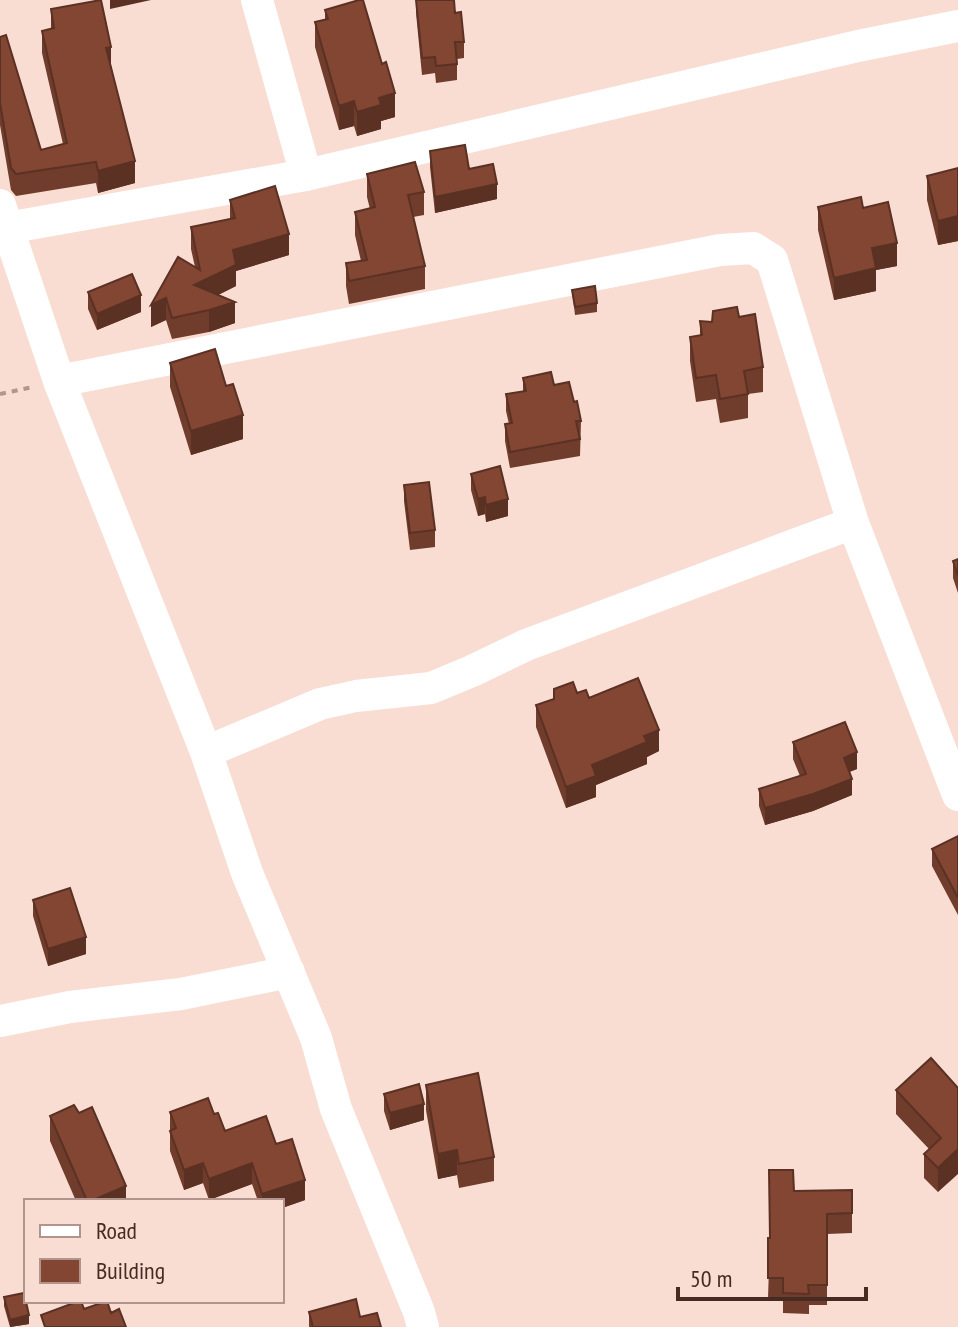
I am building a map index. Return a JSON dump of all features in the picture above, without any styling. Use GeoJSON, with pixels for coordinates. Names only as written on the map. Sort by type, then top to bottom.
{"type":"FeatureCollection","features":[{"type":"Feature","properties":{"kind":"street"},"geometry":{"type":"LineString","coordinates":[[257,0],[306,175]]}},
{"type":"Feature","properties":{"kind":"street"},"geometry":{"type":"LineString","coordinates":[[423,1327],[336,1109],[316,1038],[247,873],[206,752],[59,381],[4,216],[306,175],[858,46],[958,26]]}},
{"type":"Feature","properties":{"kind":"street"},"geometry":{"type":"LineString","coordinates":[[59,381],[720,250],[753,248],[772,260],[853,523],[958,795]]}},
{"type":"Feature","properties":{"kind":"street"},"geometry":{"type":"LineString","coordinates":[[206,752],[320,704],[356,696],[431,688],[526,645],[853,523]]}},
{"type":"Feature","properties":{"kind":"street"},"geometry":{"type":"LineString","coordinates":[[0,1021],[70,1007],[181,994],[289,972]]}},
{"type":"Feature","properties":{"kind":"building"},"geometry":{"type":"Polygon","coordinates":[[[101,0],[111,47],[106,48],[135,161],[98,171],[96,162],[16,174],[11,168],[0,103],[0,37],[6,35],[41,150],[67,143],[42,31],[54,28],[51,9],[101,0]]]}},
{"type":"Feature","properties":{"kind":"building"},"geometry":{"type":"Polygon","coordinates":[[[363,0],[382,64],[386,62],[395,93],[379,98],[381,105],[357,112],[354,101],[339,106],[315,22],[328,19],[325,10],[363,0]]]}},
{"type":"Feature","properties":{"kind":"building"},"geometry":{"type":"Polygon","coordinates":[[[416,0],[454,0],[455,13],[461,12],[464,42],[455,42],[457,64],[436,66],[435,57],[422,58],[416,0]]]}},
{"type":"Feature","properties":{"kind":"building"},"geometry":{"type":"Polygon","coordinates":[[[465,145],[469,169],[493,164],[497,184],[435,197],[430,151],[465,145]]]}},
{"type":"Feature","properties":{"kind":"building"},"geometry":{"type":"Polygon","coordinates":[[[415,162],[424,192],[408,195],[425,266],[349,281],[346,263],[367,260],[355,212],[375,207],[367,174],[415,162]]]}},
{"type":"Feature","properties":{"kind":"building"},"geometry":{"type":"Polygon","coordinates":[[[958,168],[958,216],[938,221],[927,176],[958,168]]]}},
{"type":"Feature","properties":{"kind":"building"},"geometry":{"type":"Polygon","coordinates":[[[275,186],[289,234],[233,250],[236,265],[194,285],[235,302],[172,318],[166,298],[151,305],[178,257],[200,270],[191,227],[235,218],[230,200],[275,186]]]}},
{"type":"Feature","properties":{"kind":"building"},"geometry":{"type":"Polygon","coordinates":[[[861,197],[863,208],[888,202],[897,243],[872,248],[876,268],[834,278],[818,207],[861,197]]]}},
{"type":"Feature","properties":{"kind":"building"},"geometry":{"type":"Polygon","coordinates":[[[132,274],[141,295],[97,314],[88,292],[132,274]]]}},
{"type":"Feature","properties":{"kind":"building"},"geometry":{"type":"Polygon","coordinates":[[[595,286],[597,303],[575,307],[572,290],[595,286]]]}},
{"type":"Feature","properties":{"kind":"building"},"geometry":{"type":"Polygon","coordinates":[[[737,307],[739,317],[755,314],[763,367],[744,371],[748,394],[720,399],[716,375],[696,378],[690,337],[702,335],[700,321],[712,322],[713,311],[737,307]]]}},
{"type":"Feature","properties":{"kind":"building"},"geometry":{"type":"Polygon","coordinates":[[[215,349],[226,386],[233,384],[243,415],[191,431],[170,363],[215,349]]]}},
{"type":"Feature","properties":{"kind":"building"},"geometry":{"type":"Polygon","coordinates":[[[551,372],[554,385],[569,382],[581,421],[576,421],[580,439],[510,452],[505,424],[512,423],[506,394],[526,391],[523,378],[551,372]]]}},
{"type":"Feature","properties":{"kind":"building"},"geometry":{"type":"Polygon","coordinates":[[[500,466],[508,499],[486,505],[485,497],[478,499],[471,474],[500,466]]]}},
{"type":"Feature","properties":{"kind":"building"},"geometry":{"type":"Polygon","coordinates":[[[429,482],[435,530],[410,533],[404,485],[429,482]]]}},
{"type":"Feature","properties":{"kind":"building"},"geometry":{"type":"Polygon","coordinates":[[[958,559],[958,576],[953,561],[958,559]]]}},
{"type":"Feature","properties":{"kind":"building"},"geometry":{"type":"Polygon","coordinates":[[[638,678],[659,730],[644,736],[647,742],[592,765],[596,776],[566,787],[536,705],[554,699],[554,689],[573,682],[577,693],[586,690],[589,698],[638,678]]]}},
{"type":"Feature","properties":{"kind":"building"},"geometry":{"type":"Polygon","coordinates":[[[845,722],[857,752],[844,758],[852,779],[765,808],[759,789],[806,774],[793,742],[845,722]]]}},
{"type":"Feature","properties":{"kind":"building"},"geometry":{"type":"Polygon","coordinates":[[[958,836],[958,898],[932,849],[958,836]]]}},
{"type":"Feature","properties":{"kind":"building"},"geometry":{"type":"Polygon","coordinates":[[[70,888],[86,937],[48,949],[33,900],[70,888]]]}},
{"type":"Feature","properties":{"kind":"building"},"geometry":{"type":"Polygon","coordinates":[[[931,1058],[958,1088],[958,1149],[938,1168],[924,1154],[941,1138],[896,1090],[931,1058]]]}},
{"type":"Feature","properties":{"kind":"building"},"geometry":{"type":"Polygon","coordinates":[[[478,1073],[494,1157],[459,1164],[457,1150],[438,1154],[426,1085],[478,1073]]]}},
{"type":"Feature","properties":{"kind":"building"},"geometry":{"type":"Polygon","coordinates":[[[419,1084],[424,1104],[390,1113],[384,1094],[419,1084]]]}},
{"type":"Feature","properties":{"kind":"building"},"geometry":{"type":"Polygon","coordinates":[[[208,1098],[225,1131],[266,1116],[276,1144],[292,1139],[305,1180],[262,1194],[252,1163],[209,1179],[203,1163],[184,1170],[170,1131],[176,1128],[170,1112],[208,1098]]]}},
{"type":"Feature","properties":{"kind":"building"},"geometry":{"type":"Polygon","coordinates":[[[74,1105],[79,1113],[92,1107],[126,1186],[96,1199],[86,1199],[50,1116],[74,1105]]]}},
{"type":"Feature","properties":{"kind":"building"},"geometry":{"type":"Polygon","coordinates":[[[769,1170],[793,1170],[794,1191],[852,1190],[852,1213],[827,1214],[827,1285],[808,1285],[809,1294],[783,1293],[783,1278],[768,1278],[769,1170]]]}},
{"type":"Feature","properties":{"kind":"building"},"geometry":{"type":"Polygon","coordinates":[[[24,1293],[29,1315],[10,1320],[4,1297],[24,1293]]]}},
{"type":"Feature","properties":{"kind":"building"},"geometry":{"type":"Polygon","coordinates":[[[356,1299],[360,1317],[377,1313],[381,1327],[313,1327],[309,1312],[356,1299]]]}},
{"type":"Feature","properties":{"kind":"building"},"geometry":{"type":"Polygon","coordinates":[[[74,1303],[82,1303],[84,1309],[108,1303],[111,1313],[119,1309],[126,1327],[45,1327],[41,1315],[74,1303]]]}}]}
